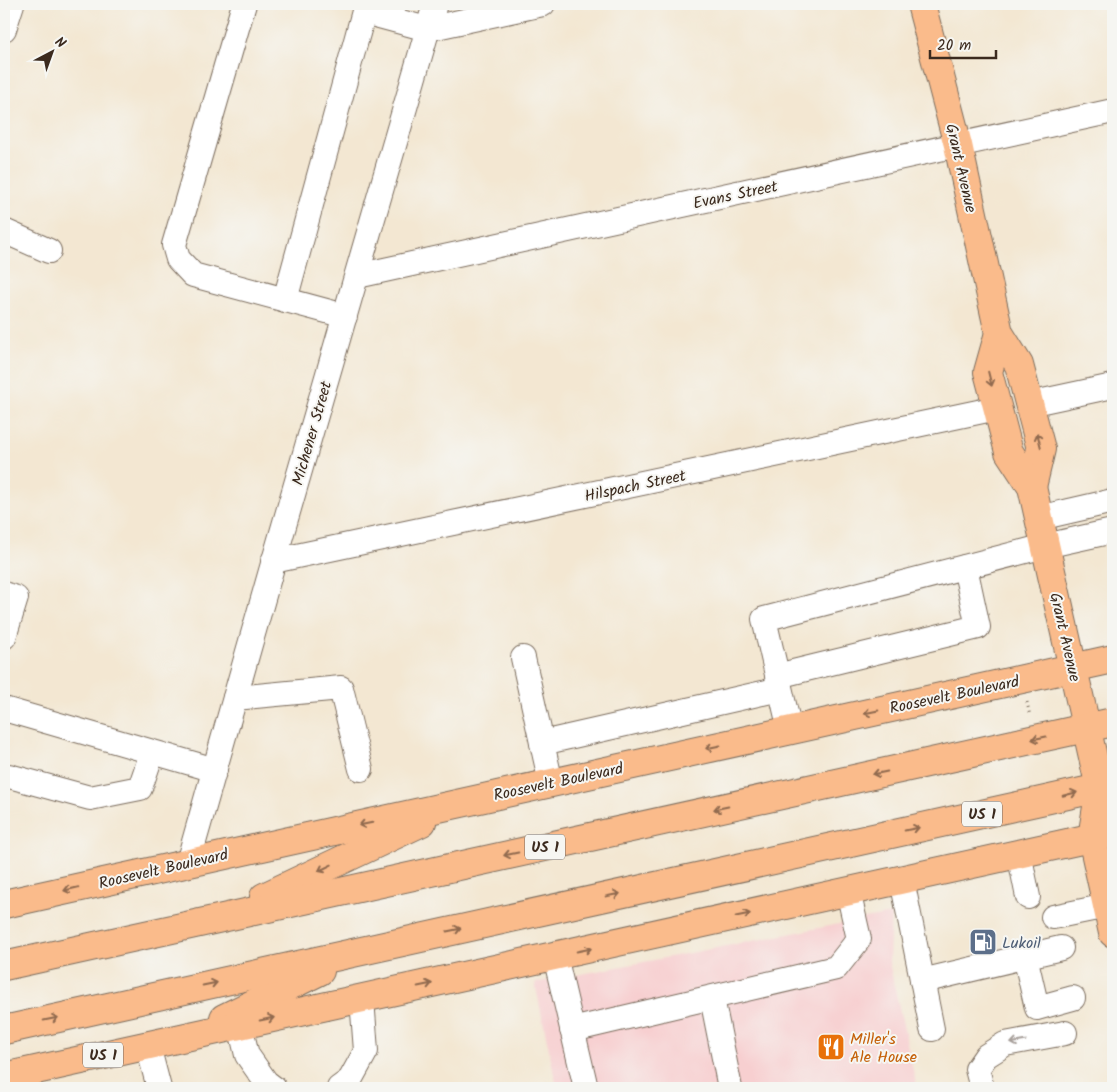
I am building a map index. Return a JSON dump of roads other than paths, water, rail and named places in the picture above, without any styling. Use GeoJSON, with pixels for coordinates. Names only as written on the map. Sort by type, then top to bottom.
{"type":"FeatureCollection","features":[{"type":"Feature","properties":{"kind":"main road","name":"Grant Avenue"},"geometry":{"type":"LineString","coordinates":[[921,4],[958,145],[999,333],[1019,365],[1041,449],[1032,487]]}},
{"type":"Feature","properties":{"kind":"main road","name":"Grant Avenue"},"geometry":{"type":"LineString","coordinates":[[999,333],[988,372],[1009,452],[1032,487],[1086,728],[1109,793],[1102,835],[1107,906],[1113,933]]}},
{"type":"Feature","properties":{"kind":"main road","name":"Roosevelt Boulevard"},"geometry":{"type":"LineString","coordinates":[[4,904],[1113,659]]}},
{"type":"Feature","properties":{"kind":"main road","name":"US 1"},"geometry":{"type":"LineString","coordinates":[[4,966],[1113,722]]}},
{"type":"Feature","properties":{"kind":"main road","name":"US 1"},"geometry":{"type":"LineString","coordinates":[[4,1030],[359,951],[1109,793]]}},
{"type":"Feature","properties":{"kind":"main road"},"geometry":{"type":"LineString","coordinates":[[221,918],[464,802]]}},
{"type":"Feature","properties":{"kind":"main road","name":"US 1"},"geometry":{"type":"LineString","coordinates":[[17,1080],[148,1046],[240,1025],[1102,835]]}},
{"type":"Feature","properties":{"kind":"main road"},"geometry":{"type":"LineString","coordinates":[[185,1038],[359,951]]}},
{"type":"Feature","properties":{"kind":"street"},"geometry":{"type":"LineString","coordinates":[[4,29],[12,4]]}},
{"type":"Feature","properties":{"kind":"street"},"geometry":{"type":"LineString","coordinates":[[244,4],[174,245],[178,259],[194,276],[345,316]]}},
{"type":"Feature","properties":{"kind":"street","name":"Michener Street"},"geometry":{"type":"LineString","coordinates":[[188,863],[273,561],[435,4]]}},
{"type":"Feature","properties":{"kind":"street"},"geometry":{"type":"LineString","coordinates":[[285,300],[365,8],[427,29],[543,4]]}},
{"type":"Feature","properties":{"kind":"street","name":"Evans Street"},"geometry":{"type":"LineString","coordinates":[[357,276],[1113,111]]}},
{"type":"Feature","properties":{"kind":"street"},"geometry":{"type":"LineString","coordinates":[[4,231],[49,251]]}},
{"type":"Feature","properties":{"kind":"street"},"geometry":{"type":"LineString","coordinates":[[1029,404],[1113,386]]}},
{"type":"Feature","properties":{"kind":"street","name":"Hilspach Street"},"geometry":{"type":"LineString","coordinates":[[273,561],[997,408]]}},
{"type":"Feature","properties":{"kind":"street"},"geometry":{"type":"LineString","coordinates":[[1039,518],[1113,501]]}},
{"type":"Feature","properties":{"kind":"street"},"geometry":{"type":"LineString","coordinates":[[790,730],[764,619],[965,566],[1113,531]]}},
{"type":"Feature","properties":{"kind":"street"},"geometry":{"type":"LineString","coordinates":[[542,743],[779,683],[978,627],[965,566]]}},
{"type":"Feature","properties":{"kind":"street"},"geometry":{"type":"LineString","coordinates":[[4,594],[16,598],[4,637]]}},
{"type":"Feature","properties":{"kind":"street"},"geometry":{"type":"LineString","coordinates":[[522,658],[551,783]]}},
{"type":"Feature","properties":{"kind":"street"},"geometry":{"type":"LineString","coordinates":[[235,698],[341,688],[361,769]]}},
{"type":"Feature","properties":{"kind":"street"},"geometry":{"type":"LineString","coordinates":[[4,709],[214,770]]}},
{"type":"Feature","properties":{"kind":"street"},"geometry":{"type":"LineString","coordinates":[[4,777],[9,776],[90,798],[140,788],[152,753]]}},
{"type":"Feature","properties":{"kind":"street"},"geometry":{"type":"LineString","coordinates":[[1019,854],[1028,897]]}},
{"type":"Feature","properties":{"kind":"street"},"geometry":{"type":"LineString","coordinates":[[902,880],[932,1028]]}},
{"type":"Feature","properties":{"kind":"street"},"geometry":{"type":"LineString","coordinates":[[572,1030],[836,968],[859,939],[848,891]]}},
{"type":"Feature","properties":{"kind":"street"},"geometry":{"type":"LineString","coordinates":[[1053,917],[1107,906]]}},
{"type":"Feature","properties":{"kind":"street"},"geometry":{"type":"LineString","coordinates":[[922,981],[1061,948]]}},
{"type":"Feature","properties":{"kind":"street"},"geometry":{"type":"LineString","coordinates":[[555,956],[586,1088]]}},
{"type":"Feature","properties":{"kind":"street"},"geometry":{"type":"LineString","coordinates":[[1025,956],[1037,1008],[1073,998]]}},
{"type":"Feature","properties":{"kind":"street"},"geometry":{"type":"LineString","coordinates":[[712,998],[730,1088]]}},
{"type":"Feature","properties":{"kind":"street"},"geometry":{"type":"LineString","coordinates":[[339,1088],[350,1080],[366,1051],[362,999]]}},
{"type":"Feature","properties":{"kind":"street"},"geometry":{"type":"LineString","coordinates":[[240,1025],[247,1055],[266,1082],[274,1088]]}},
{"type":"Feature","properties":{"kind":"street"},"geometry":{"type":"LineString","coordinates":[[975,1082],[986,1056],[1005,1044],[1066,1033]]}},
{"type":"Feature","properties":{"kind":"street"},"geometry":{"type":"LineString","coordinates":[[148,1046],[159,1088]]}},
{"type":"Feature","properties":{"kind":"place","name":"Lukoil"},"geometry":{"type":"Point","coordinates":[983,942]}},
{"type":"Feature","properties":{"kind":"place","name":"Miller's Ale House"},"geometry":{"type":"Point","coordinates":[831,1047]}}]}
